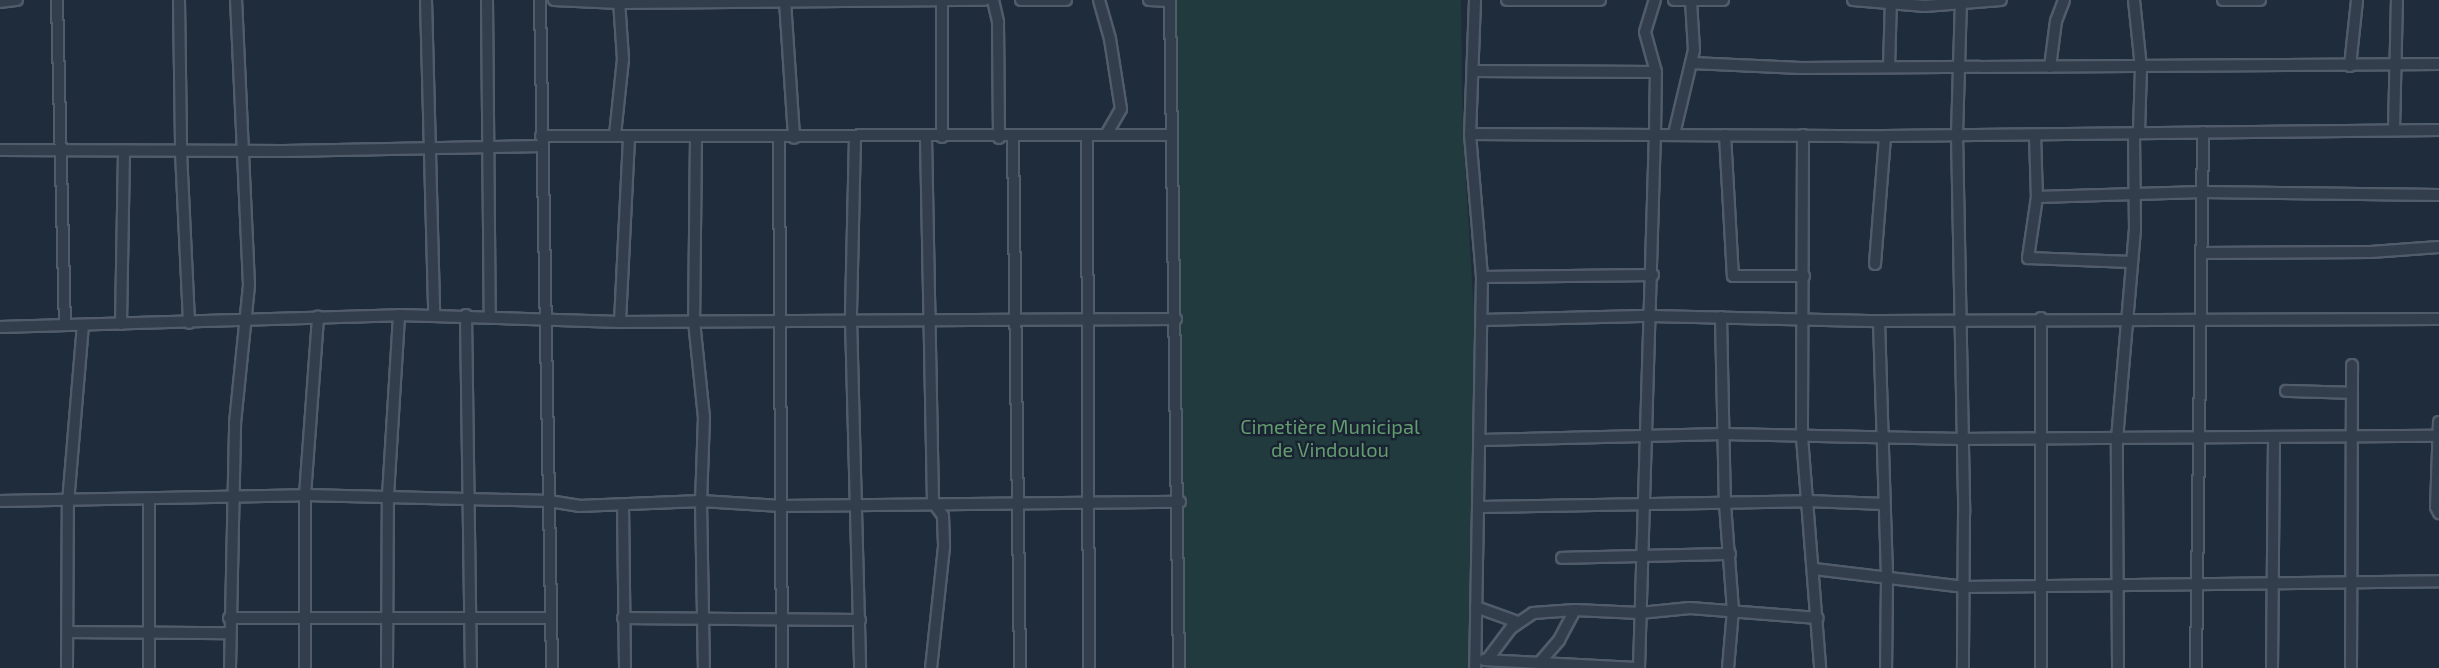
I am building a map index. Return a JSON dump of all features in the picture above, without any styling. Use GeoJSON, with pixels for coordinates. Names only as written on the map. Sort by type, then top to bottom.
{"type":"FeatureCollection","features":[{"type":"Feature","properties":{"kind":"street"},"geometry":{"type":"LineString","coordinates":[[0,2],[17,0]]}},
{"type":"Feature","properties":{"kind":"street"},"geometry":{"type":"LineString","coordinates":[[57,0],[58,152],[65,324]]}},
{"type":"Feature","properties":{"kind":"street"},"geometry":{"type":"LineString","coordinates":[[179,0],[181,152],[189,323]]}},
{"type":"Feature","properties":{"kind":"street"},"geometry":{"type":"LineString","coordinates":[[230,668],[229,618],[236,423],[249,285],[236,0]]}},
{"type":"Feature","properties":{"kind":"street"},"geometry":{"type":"LineString","coordinates":[[426,0],[432,148],[434,315]]}},
{"type":"Feature","properties":{"kind":"street"},"geometry":{"type":"LineString","coordinates":[[487,0],[490,316]]}},
{"type":"Feature","properties":{"kind":"street"},"geometry":{"type":"LineString","coordinates":[[540,0],[543,318],[552,668]]}},
{"type":"Feature","properties":{"kind":"street"},"geometry":{"type":"LineString","coordinates":[[554,0],[619,2],[986,0]]}},
{"type":"Feature","properties":{"kind":"street"},"geometry":{"type":"LineString","coordinates":[[993,0],[998,22],[999,138]]}},
{"type":"Feature","properties":{"kind":"street"},"geometry":{"type":"LineString","coordinates":[[1021,0],[1066,0]]}},
{"type":"Feature","properties":{"kind":"street"},"geometry":{"type":"LineString","coordinates":[[1099,0],[1110,39],[1121,109],[1106,135]]}},
{"type":"Feature","properties":{"kind":"street"},"geometry":{"type":"LineString","coordinates":[[1149,0],[1170,0],[1169,135],[1180,502],[1179,668]]}},
{"type":"Feature","properties":{"kind":"street"},"geometry":{"type":"LineString","coordinates":[[1475,0],[1475,71],[1470,134],[1482,278],[1482,440],[1475,664],[1487,660],[1541,661],[1638,668],[1656,134],[1656,72],[1645,32],[1655,0]]}},
{"type":"Feature","properties":{"kind":"street"},"geometry":{"type":"LineString","coordinates":[[1507,0],[1600,0]]}},
{"type":"Feature","properties":{"kind":"street"},"geometry":{"type":"LineString","coordinates":[[1674,0],[1723,0]]}},
{"type":"Feature","properties":{"kind":"street"},"geometry":{"type":"LineString","coordinates":[[1853,0],[1891,2],[2001,0]]}},
{"type":"Feature","properties":{"kind":"street"},"geometry":{"type":"LineString","coordinates":[[2050,67],[2056,21],[2064,0]]}},
{"type":"Feature","properties":{"kind":"street"},"geometry":{"type":"LineString","coordinates":[[2118,668],[2117,439],[2128,320],[2141,68],[2134,0]]}},
{"type":"Feature","properties":{"kind":"street"},"geometry":{"type":"LineString","coordinates":[[2223,0],[2260,0]]}},
{"type":"Feature","properties":{"kind":"street"},"geometry":{"type":"LineString","coordinates":[[2350,66],[2356,0]]}},
{"type":"Feature","properties":{"kind":"street"},"geometry":{"type":"LineString","coordinates":[[2394,130],[2397,0]]}},
{"type":"Feature","properties":{"kind":"street"},"geometry":{"type":"LineString","coordinates":[[790,1],[794,138]]}},
{"type":"Feature","properties":{"kind":"street"},"geometry":{"type":"LineString","coordinates":[[942,1],[942,137]]}},
{"type":"Feature","properties":{"kind":"street"},"geometry":{"type":"LineString","coordinates":[[1674,134],[1692,63],[1691,1]]}},
{"type":"Feature","properties":{"kind":"street"},"geometry":{"type":"LineString","coordinates":[[615,135],[623,60],[619,2]]}},
{"type":"Feature","properties":{"kind":"street"},"geometry":{"type":"LineString","coordinates":[[1889,67],[1891,2]]}},
{"type":"Feature","properties":{"kind":"street"},"geometry":{"type":"LineString","coordinates":[[1961,2],[1957,134],[1965,587],[1963,668]]}},
{"type":"Feature","properties":{"kind":"street"},"geometry":{"type":"LineString","coordinates":[[1692,63],[1735,67],[1958,68],[2439,64]]}},
{"type":"Feature","properties":{"kind":"street"},"geometry":{"type":"LineString","coordinates":[[1475,71],[1656,72]]}},
{"type":"Feature","properties":{"kind":"street"},"geometry":{"type":"LineString","coordinates":[[1470,134],[1885,136],[2439,130]]}},
{"type":"Feature","properties":{"kind":"street"},"geometry":{"type":"LineString","coordinates":[[2196,668],[2197,438],[2204,132]]}},
{"type":"Feature","properties":{"kind":"street"},"geometry":{"type":"LineString","coordinates":[[0,150],[181,152],[490,147],[615,135],[794,138],[1169,135]]}},
{"type":"Feature","properties":{"kind":"street"},"geometry":{"type":"LineString","coordinates":[[1087,135],[1089,668]]}},
{"type":"Feature","properties":{"kind":"street"},"geometry":{"type":"LineString","coordinates":[[1725,135],[1733,276],[1804,276]]}},
{"type":"Feature","properties":{"kind":"street"},"geometry":{"type":"LineString","coordinates":[[1803,135],[1802,437],[1818,618],[1820,668]]}},
{"type":"Feature","properties":{"kind":"street"},"geometry":{"type":"LineString","coordinates":[[2035,135],[2037,197],[2028,258],[2131,262]]}},
{"type":"Feature","properties":{"kind":"street"},"geometry":{"type":"LineString","coordinates":[[620,322],[629,136]]}},
{"type":"Feature","properties":{"kind":"street"},"geometry":{"type":"LineString","coordinates":[[1875,264],[1885,136]]}},
{"type":"Feature","properties":{"kind":"street"},"geometry":{"type":"LineString","coordinates":[[696,137],[694,321],[704,417],[701,501],[704,668]]}},
{"type":"Feature","properties":{"kind":"street"},"geometry":{"type":"LineString","coordinates":[[778,137],[782,321],[782,668]]}},
{"type":"Feature","properties":{"kind":"street"},"geometry":{"type":"LineString","coordinates":[[855,137],[851,319],[860,668]]}},
{"type":"Feature","properties":{"kind":"street"},"geometry":{"type":"LineString","coordinates":[[926,137],[933,502],[943,516],[944,547],[931,668]]}},
{"type":"Feature","properties":{"kind":"street"},"geometry":{"type":"LineString","coordinates":[[1013,138],[1020,668]]}},
{"type":"Feature","properties":{"kind":"street"},"geometry":{"type":"LineString","coordinates":[[122,324],[124,152]]}},
{"type":"Feature","properties":{"kind":"street"},"geometry":{"type":"LineString","coordinates":[[2037,197],[2202,192],[2439,195]]}},
{"type":"Feature","properties":{"kind":"street"},"geometry":{"type":"LineString","coordinates":[[2201,253],[2371,252],[2439,247]]}},
{"type":"Feature","properties":{"kind":"street"},"geometry":{"type":"LineString","coordinates":[[1482,278],[1653,275]]}},
{"type":"Feature","properties":{"kind":"street"},"geometry":{"type":"LineString","coordinates":[[0,327],[399,315],[466,315],[620,322],[1176,319]]}},
{"type":"Feature","properties":{"kind":"street"},"geometry":{"type":"LineString","coordinates":[[387,668],[387,496],[399,315]]}},
{"type":"Feature","properties":{"kind":"street"},"geometry":{"type":"LineString","coordinates":[[466,315],[473,619],[471,668]]}},
{"type":"Feature","properties":{"kind":"street"},"geometry":{"type":"LineString","coordinates":[[305,668],[305,495],[318,316]]}},
{"type":"Feature","properties":{"kind":"street"},"geometry":{"type":"LineString","coordinates":[[1482,320],[1651,316],[1879,321],[2041,318],[2439,319]]}},
{"type":"Feature","properties":{"kind":"street"},"geometry":{"type":"LineString","coordinates":[[1721,317],[1725,504],[1733,610],[1728,668]]}},
{"type":"Feature","properties":{"kind":"street"},"geometry":{"type":"LineString","coordinates":[[2041,318],[2041,668]]}},
{"type":"Feature","properties":{"kind":"street"},"geometry":{"type":"LineString","coordinates":[[1879,321],[1887,579],[1886,668]]}},
{"type":"Feature","properties":{"kind":"street"},"geometry":{"type":"LineString","coordinates":[[67,668],[68,503],[83,326]]}},
{"type":"Feature","properties":{"kind":"street"},"geometry":{"type":"LineString","coordinates":[[2351,668],[2352,365]]}},
{"type":"Feature","properties":{"kind":"street"},"geometry":{"type":"LineString","coordinates":[[2286,392],[2352,393]]}},
{"type":"Feature","properties":{"kind":"street"},"geometry":{"type":"LineString","coordinates":[[2439,422],[2436,507],[2439,513]]}},
{"type":"Feature","properties":{"kind":"street"},"geometry":{"type":"LineString","coordinates":[[1482,440],[1723,434],[1962,439],[2352,439],[2439,436]]}},
{"type":"Feature","properties":{"kind":"street"},"geometry":{"type":"LineString","coordinates":[[2272,668],[2274,438]]}},
{"type":"Feature","properties":{"kind":"street"},"geometry":{"type":"LineString","coordinates":[[0,501],[68,503],[149,499],[235,500],[305,495],[549,501],[579,506],[701,501],[781,506],[933,502],[1089,504],[1180,502]]}},
{"type":"Feature","properties":{"kind":"street"},"geometry":{"type":"LineString","coordinates":[[149,499],[149,668]]}},
{"type":"Feature","properties":{"kind":"street"},"geometry":{"type":"LineString","coordinates":[[1480,507],[1645,506],[1808,501],[1884,504]]}},
{"type":"Feature","properties":{"kind":"street"},"geometry":{"type":"LineString","coordinates":[[623,505],[625,668]]}},
{"type":"Feature","properties":{"kind":"street"},"geometry":{"type":"LineString","coordinates":[[1562,558],[1642,558],[1730,554]]}},
{"type":"Feature","properties":{"kind":"street"},"geometry":{"type":"LineString","coordinates":[[1814,569],[1965,587],[2439,581]]}},
{"type":"Feature","properties":{"kind":"street"},"geometry":{"type":"LineString","coordinates":[[1476,607],[1518,622]]}},
{"type":"Feature","properties":{"kind":"street"},"geometry":{"type":"LineString","coordinates":[[1487,660],[1518,622],[1533,614],[1575,609],[1640,613],[1690,608],[1818,618]]}},
{"type":"Feature","properties":{"kind":"street"},"geometry":{"type":"LineString","coordinates":[[1541,661],[1559,640],[1575,609]]}},
{"type":"Feature","properties":{"kind":"street"},"geometry":{"type":"LineString","coordinates":[[229,618],[551,618]]}},
{"type":"Feature","properties":{"kind":"street"},"geometry":{"type":"LineString","coordinates":[[623,618],[860,620]]}},
{"type":"Feature","properties":{"kind":"street"},"geometry":{"type":"LineString","coordinates":[[68,632],[229,633]]}},
{"type":"Feature","properties":{"kind":"green space","name":"Cimetière Municipal de Vindoulou"},"geometry":{"type":"Polygon","coordinates":[[[1172,0],[1461,0],[1463,134],[1482,440],[1476,668],[1179,668],[1172,0]]]}}]}
